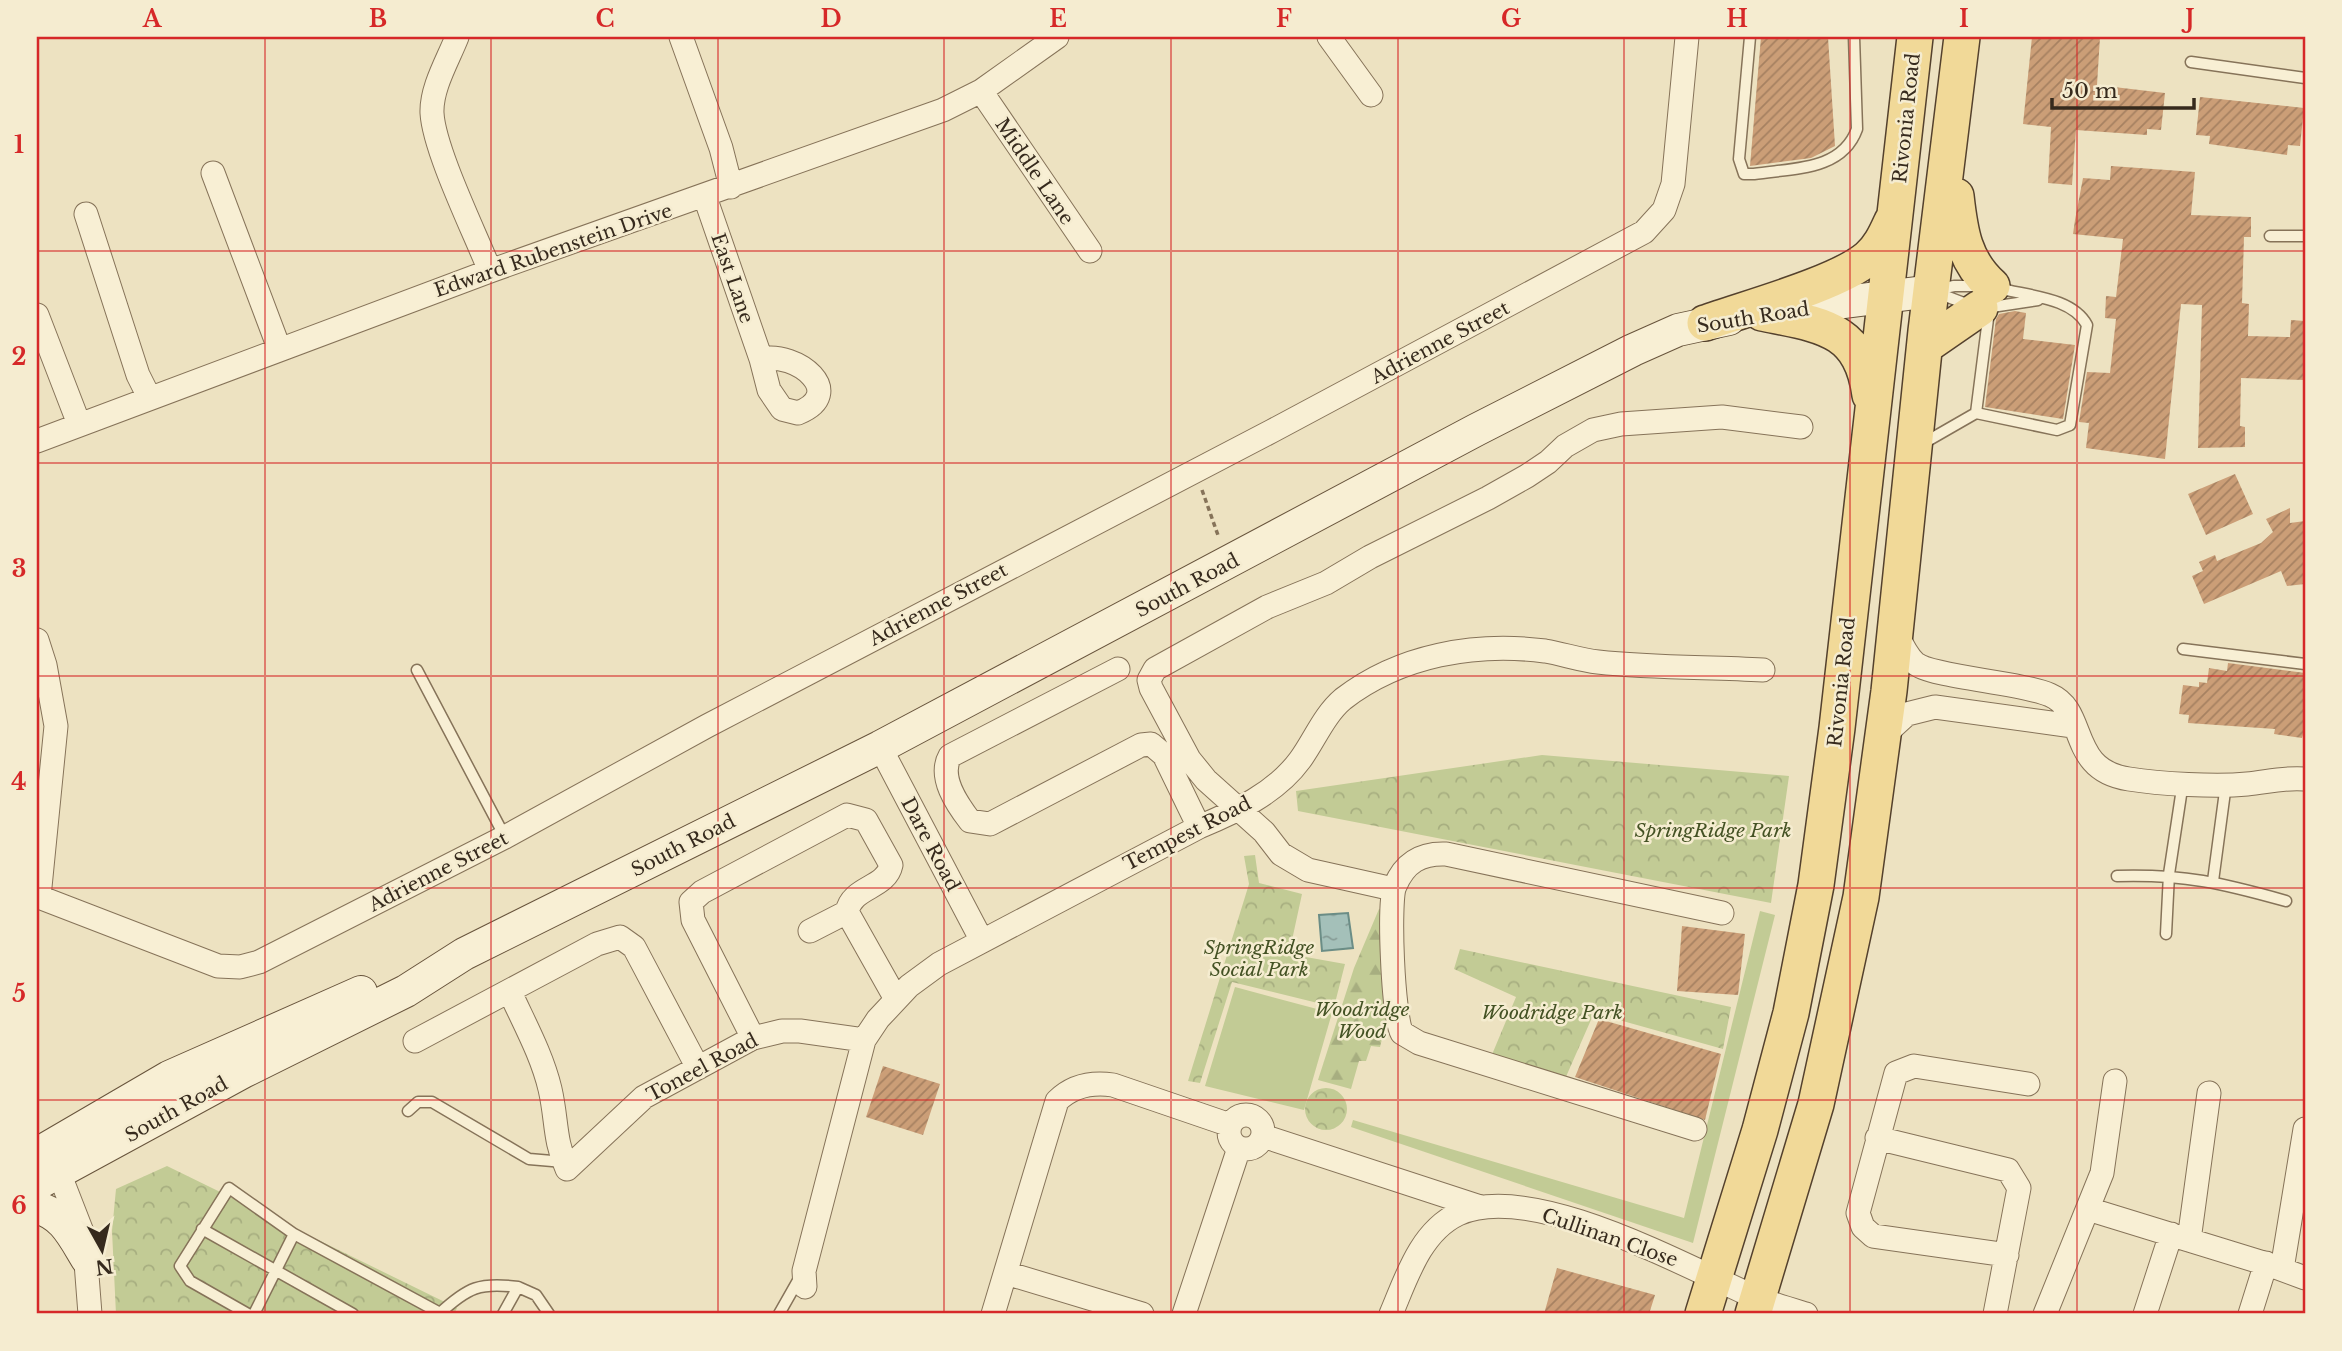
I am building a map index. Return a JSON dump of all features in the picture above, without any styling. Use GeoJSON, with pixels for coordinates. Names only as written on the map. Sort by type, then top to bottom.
{"type":"FeatureCollection","features":[{"type":"Feature","properties":{"kind":"main road"},"geometry":{"type":"LineString","coordinates":[[1756,1307],[1816,1104],[1861,897],[1896,632],[1925,346],[1962,37]]}},
{"type":"Feature","properties":{"kind":"main road","name":"Rivonia Road"},"geometry":{"type":"LineString","coordinates":[[1703,1314],[1760,1130],[1791,1013],[1816,885],[1915,38]]}},
{"type":"Feature","properties":{"kind":"main road"},"geometry":{"type":"LineString","coordinates":[[1925,346],[1987,301],[1979,275],[1960,237],[1950,137]]}},
{"type":"Feature","properties":{"kind":"main road"},"geometry":{"type":"LineString","coordinates":[[1705,323],[1842,274],[1868,258],[1881,244],[1896,214]]}},
{"type":"Feature","properties":{"kind":"main road"},"geometry":{"type":"LineString","coordinates":[[1762,313],[1819,326],[1849,344],[1864,364],[1872,413]]}},
{"type":"Feature","properties":{"kind":"street"},"geometry":{"type":"LineString","coordinates":[[457,37],[435,93],[432,113],[442,149],[490,271]]}},
{"type":"Feature","properties":{"kind":"street"},"geometry":{"type":"LineString","coordinates":[[681,37],[721,148],[731,187]]}},
{"type":"Feature","properties":{"kind":"street"},"geometry":{"type":"LineString","coordinates":[[1329,37],[1371,94]]}},
{"type":"Feature","properties":{"kind":"street","name":"Adrienne Street"},"geometry":{"type":"LineString","coordinates":[[38,898],[218,966],[240,967],[259,962],[505,837],[707,726],[1644,232],[1656,222],[1664,210],[1673,184],[1688,37]]}},
{"type":"Feature","properties":{"kind":"street","name":"Edward Rubenstein Drive"},"geometry":{"type":"LineString","coordinates":[[37,441],[279,348],[943,110],[981,91],[1044,40]]}},
{"type":"Feature","properties":{"kind":"street","name":"Middle Lane"},"geometry":{"type":"LineString","coordinates":[[981,91],[1090,251]]}},
{"type":"Feature","properties":{"kind":"street"},"geometry":{"type":"LineString","coordinates":[[213,173],[279,348]]}},
{"type":"Feature","properties":{"kind":"street","name":"East Lane"},"geometry":{"type":"LineString","coordinates":[[705,197],[761,359]]}},
{"type":"Feature","properties":{"kind":"street"},"geometry":{"type":"LineString","coordinates":[[86,214],[138,374],[149,397]]}},
{"type":"Feature","properties":{"kind":"street","name":"South Road"},"geometry":{"type":"LineString","coordinates":[[45,1164],[169,1077],[402,975],[464,954],[880,747],[1476,430],[1633,350],[1705,323],[1933,291]]}},
{"type":"Feature","properties":{"kind":"street"},"geometry":{"type":"LineString","coordinates":[[37,315],[79,424]]}},
{"type":"Feature","properties":{"kind":"street"},"geometry":{"type":"LineString","coordinates":[[1393,889],[1308,870],[1281,854],[1264,832],[1206,780],[1189,759],[1159,707],[1149,680],[1162,665],[1267,607],[1326,583],[1370,556],[1527,476],[1548,462],[1564,446],[1593,430],[1621,424],[1722,417],[1801,427]]}},
{"type":"Feature","properties":{"kind":"street"},"geometry":{"type":"LineString","coordinates":[[1896,632],[1906,652],[1923,669],[2031,687],[2063,704],[2095,766],[2107,774],[2129,779],[2226,784],[2305,779]]}},
{"type":"Feature","properties":{"kind":"street"},"geometry":{"type":"LineString","coordinates":[[37,640],[45,665],[57,726],[38,898]]}},
{"type":"Feature","properties":{"kind":"street","name":"Tempest Road"},"geometry":{"type":"LineString","coordinates":[[804,1279],[864,1040],[896,999],[939,964],[1199,827],[1239,810],[1277,784],[1297,764],[1342,700],[1401,667],[1429,657],[1506,648],[1546,651],[1597,662],[1763,670]]}},
{"type":"Feature","properties":{"kind":"street"},"geometry":{"type":"LineString","coordinates":[[1118,669],[950,756],[946,775],[962,810],[970,821],[990,824],[1141,745],[1151,744],[1164,755],[1199,827]]}},
{"type":"Feature","properties":{"kind":"street"},"geometry":{"type":"LineString","coordinates":[[1883,736],[1907,714],[1935,707],[2073,726]]}},
{"type":"Feature","properties":{"kind":"street","name":"Dare Road"},"geometry":{"type":"LineString","coordinates":[[880,747],[982,941]]}},
{"type":"Feature","properties":{"kind":"street"},"geometry":{"type":"LineString","coordinates":[[753,1038],[693,920],[690,907],[695,896],[831,821],[846,816],[866,820],[891,865],[886,878],[855,895],[848,912],[810,931]]}},
{"type":"Feature","properties":{"kind":"street"},"geometry":{"type":"LineString","coordinates":[[1695,1129],[1419,1043],[1402,1033],[1394,1008],[1393,889],[1414,860],[1421,856],[1446,854],[1722,912]]}},
{"type":"Feature","properties":{"kind":"street"},"geometry":{"type":"LineString","coordinates":[[848,912],[896,999]]}},
{"type":"Feature","properties":{"kind":"street"},"geometry":{"type":"LineString","coordinates":[[415,1041],[597,944],[611,938],[624,938],[634,947],[698,1068]]}},
{"type":"Feature","properties":{"kind":"street"},"geometry":{"type":"LineString","coordinates":[[510,992],[545,1072],[555,1118],[556,1147],[565,1166]]}},
{"type":"Feature","properties":{"kind":"street","name":"Toneel Road"},"geometry":{"type":"LineString","coordinates":[[565,1166],[644,1097],[753,1038],[782,1031],[800,1031],[864,1040]]}},
{"type":"Feature","properties":{"kind":"street"},"geometry":{"type":"LineString","coordinates":[[2007,1255],[1868,1232],[1860,1222],[1858,1213],[1896,1073],[1914,1066],[2028,1084]]}},
{"type":"Feature","properties":{"kind":"street"},"geometry":{"type":"LineString","coordinates":[[2045,1314],[2102,1173],[2115,1081]]}},
{"type":"Feature","properties":{"kind":"street"},"geometry":{"type":"LineString","coordinates":[[993,1314],[1057,1101],[1067,1091],[1092,1084],[1113,1085],[1230,1125]]}},
{"type":"Feature","properties":{"kind":"street"},"geometry":{"type":"LineString","coordinates":[[2145,1314],[2180,1237],[2209,1093]]}},
{"type":"Feature","properties":{"kind":"street"},"geometry":{"type":"LineString","coordinates":[[1244,1115],[1252,1116],[1259,1120],[1263,1136],[1258,1144],[1249,1149],[1239,1148],[1230,1138],[1230,1125],[1244,1115]]}},
{"type":"Feature","properties":{"kind":"street"},"geometry":{"type":"LineString","coordinates":[[2250,1314],[2274,1266],[2305,1129]]}},
{"type":"Feature","properties":{"kind":"street","name":"Cullinan Close"},"geometry":{"type":"LineString","coordinates":[[1263,1136],[1480,1207],[1547,1213],[1673,1256],[1714,1278],[1756,1307],[1805,1314]]}},
{"type":"Feature","properties":{"kind":"street"},"geometry":{"type":"LineString","coordinates":[[1877,1138],[2008,1170],[2018,1188],[1995,1314]]}},
{"type":"Feature","properties":{"kind":"street"},"geometry":{"type":"LineString","coordinates":[[1184,1314],[1239,1148]]}},
{"type":"Feature","properties":{"kind":"street"},"geometry":{"type":"LineString","coordinates":[[45,1164],[80,1225],[87,1259],[90,1314]]}},
{"type":"Feature","properties":{"kind":"street"},"geometry":{"type":"LineString","coordinates":[[1391,1314],[1422,1248],[1456,1215],[1480,1207]]}},
{"type":"Feature","properties":{"kind":"street"},"geometry":{"type":"LineString","coordinates":[[37,1208],[46,1210],[66,1226],[87,1259]]}},
{"type":"Feature","properties":{"kind":"street"},"geometry":{"type":"LineString","coordinates":[[2088,1209],[2305,1278]]}},
{"type":"Feature","properties":{"kind":"street"},"geometry":{"type":"LineString","coordinates":[[1006,1273],[1142,1314]]}},
{"type":"Feature","properties":{"kind":"lane"},"geometry":{"type":"LineString","coordinates":[[1750,37],[1739,159],[1744,174],[1825,162],[1843,153],[1848,147],[1857,129],[1854,37]]}},
{"type":"Feature","properties":{"kind":"lane"},"geometry":{"type":"LineString","coordinates":[[2191,62],[2305,78]]}},
{"type":"Feature","properties":{"kind":"lane"},"geometry":{"type":"LineString","coordinates":[[2270,236],[2305,236]]}},
{"type":"Feature","properties":{"kind":"lane"},"geometry":{"type":"LineString","coordinates":[[1933,291],[1954,286],[1987,301],[2040,299]]}},
{"type":"Feature","properties":{"kind":"lane"},"geometry":{"type":"LineString","coordinates":[[1916,448],[1976,413],[2057,430],[2070,425],[2087,325],[2080,313],[2064,304],[2040,299],[1954,302],[1933,291]]}},
{"type":"Feature","properties":{"kind":"lane"},"geometry":{"type":"LineString","coordinates":[[1976,413],[1987,301]]}},
{"type":"Feature","properties":{"kind":"lane"},"geometry":{"type":"LineString","coordinates":[[2183,649],[2305,664]]}},
{"type":"Feature","properties":{"kind":"lane"},"geometry":{"type":"LineString","coordinates":[[417,670],[505,837]]}},
{"type":"Feature","properties":{"kind":"lane"},"geometry":{"type":"LineString","coordinates":[[2166,934],[2169,874],[2183,782]]}},
{"type":"Feature","properties":{"kind":"lane"},"geometry":{"type":"LineString","coordinates":[[2213,880],[2226,784]]}},
{"type":"Feature","properties":{"kind":"lane"},"geometry":{"type":"LineString","coordinates":[[2117,876],[2169,874],[2213,880],[2286,901]]}},
{"type":"Feature","properties":{"kind":"lane"},"geometry":{"type":"LineString","coordinates":[[408,1111],[418,1102],[432,1101],[529,1159],[565,1166]]}},
{"type":"Feature","properties":{"kind":"lane"},"geometry":{"type":"LineString","coordinates":[[248,1314],[182,1273],[180,1266],[229,1188],[294,1234],[440,1314],[474,1288],[489,1283],[518,1286],[536,1295],[549,1314]]}},
{"type":"Feature","properties":{"kind":"lane"},"geometry":{"type":"LineString","coordinates":[[202,1229],[353,1314]]}},
{"type":"Feature","properties":{"kind":"lane"},"geometry":{"type":"LineString","coordinates":[[254,1314],[294,1234]]}},
{"type":"Feature","properties":{"kind":"lane"},"geometry":{"type":"LineString","coordinates":[[779,1314],[804,1279]]}},
{"type":"Feature","properties":{"kind":"lane"},"geometry":{"type":"LineString","coordinates":[[503,1314],[518,1286]]}},
{"type":"Feature","properties":{"kind":"path"},"geometry":{"type":"LineString","coordinates":[[1194,471],[1228,563]]}},
{"type":"Feature","properties":{"kind":"green space","name":"SpringRidge Park"},"geometry":{"type":"Polygon","coordinates":[[[1542,755],[1789,776],[1771,903],[1298,811],[1296,791],[1542,755]]]}},
{"type":"Feature","properties":{"kind":"green space","name":"SpringRidge Social Park"},"geometry":{"type":"Polygon","coordinates":[[[1255,855],[1259,883],[1302,894],[1289,954],[1345,964],[1334,1007],[1232,982],[1200,1083],[1188,1081],[1249,884],[1244,856],[1255,855]]]}},
{"type":"Feature","properties":{"kind":"green space","name":"Woodridge Wood"},"geometry":{"type":"Polygon","coordinates":[[[1379,909],[1386,911],[1386,1023],[1380,1047],[1371,1046],[1366,1061],[1359,1061],[1351,1089],[1318,1080],[1354,968],[1379,909]]]}},
{"type":"Feature","properties":{"kind":"green space"},"geometry":{"type":"Polygon","coordinates":[[[1760,911],[1775,915],[1693,1243],[1351,1127],[1353,1120],[1684,1218],[1760,911]]]}},
{"type":"Feature","properties":{"kind":"green space","name":"Woodridge Park"},"geometry":{"type":"Polygon","coordinates":[[[1460,949],[1731,1007],[1723,1049],[1594,1013],[1565,1079],[1491,1057],[1516,997],[1454,969],[1460,949]]]}},
{"type":"Feature","properties":{"kind":"green space"},"geometry":{"type":"Polygon","coordinates":[[[1235,987],[1332,1013],[1304,1110],[1205,1086],[1235,987]]]}},
{"type":"Feature","properties":{"kind":"green space"},"geometry":{"type":"Polygon","coordinates":[[[1326,1088],[1341,1094],[1347,1109],[1341,1124],[1326,1130],[1311,1124],[1305,1109],[1311,1094],[1326,1088]]]}},
{"type":"Feature","properties":{"kind":"green space"},"geometry":{"type":"Polygon","coordinates":[[[167,1166],[457,1308],[454,1314],[116,1314],[112,1231],[116,1189],[167,1166]]]}},
{"type":"Feature","properties":{"kind":"water"},"geometry":{"type":"Polygon","coordinates":[[[1348,913],[1353,948],[1322,951],[1319,915],[1348,913]]]}},
{"type":"Feature","properties":{"kind":"building"},"geometry":{"type":"Polygon","coordinates":[[[1761,37],[1828,37],[1835,146],[1811,158],[1750,166],[1761,37]]]}},
{"type":"Feature","properties":{"kind":"building"},"geometry":{"type":"Polygon","coordinates":[[[2032,37],[2100,37],[2097,85],[2165,93],[2161,130],[2147,129],[2147,135],[2076,130],[2072,185],[2048,183],[2051,127],[2023,124],[2032,37]]]}},
{"type":"Feature","properties":{"kind":"building"},"geometry":{"type":"Polygon","coordinates":[[[2200,97],[2304,108],[2300,146],[2288,145],[2287,155],[2209,144],[2210,136],[2196,135],[2200,97]]]}},
{"type":"Feature","properties":{"kind":"building"},"geometry":{"type":"Polygon","coordinates":[[[2111,166],[2195,172],[2191,215],[2251,217],[2251,237],[2244,237],[2242,303],[2249,304],[2248,336],[2290,337],[2291,320],[2305,321],[2305,380],[2241,378],[2240,426],[2245,427],[2245,447],[2198,448],[2202,305],[2181,304],[2165,459],[2086,448],[2089,423],[2079,422],[2087,372],[2110,373],[2116,319],[2105,318],[2106,296],[2116,297],[2123,239],[2073,234],[2083,178],[2110,180],[2111,166]]]}},
{"type":"Feature","properties":{"kind":"building"},"geometry":{"type":"Polygon","coordinates":[[[2015,311],[2026,313],[2023,339],[2075,345],[2063,419],[1985,407],[1996,319],[1999,314],[2015,311]]]}},
{"type":"Feature","properties":{"kind":"building"},"geometry":{"type":"Polygon","coordinates":[[[2235,474],[2253,514],[2206,535],[2188,494],[2235,474]]]}},
{"type":"Feature","properties":{"kind":"building"},"geometry":{"type":"Polygon","coordinates":[[[2290,508],[2290,523],[2305,521],[2305,584],[2287,586],[2281,571],[2204,604],[2192,576],[2203,571],[2199,562],[2215,555],[2217,561],[2261,543],[2273,532],[2266,519],[2290,508]]]}},
{"type":"Feature","properties":{"kind":"building"},"geometry":{"type":"Polygon","coordinates":[[[2228,663],[2305,673],[2305,728],[2302,738],[2274,734],[2275,729],[2188,723],[2189,715],[2179,714],[2183,685],[2199,687],[2199,682],[2207,683],[2209,668],[2227,671],[2228,663]]]}},
{"type":"Feature","properties":{"kind":"building"},"geometry":{"type":"Polygon","coordinates":[[[1682,926],[1745,934],[1738,995],[1677,991],[1682,926]]]}},
{"type":"Feature","properties":{"kind":"building"},"geometry":{"type":"Polygon","coordinates":[[[1599,1019],[1721,1054],[1705,1120],[1575,1077],[1599,1019]]]}},
{"type":"Feature","properties":{"kind":"building"},"geometry":{"type":"Polygon","coordinates":[[[883,1066],[940,1084],[923,1135],[866,1117],[883,1066]]]}},
{"type":"Feature","properties":{"kind":"building"},"geometry":{"type":"Polygon","coordinates":[[[1557,1268],[1655,1295],[1649,1314],[1544,1314],[1557,1268]]]}}]}
